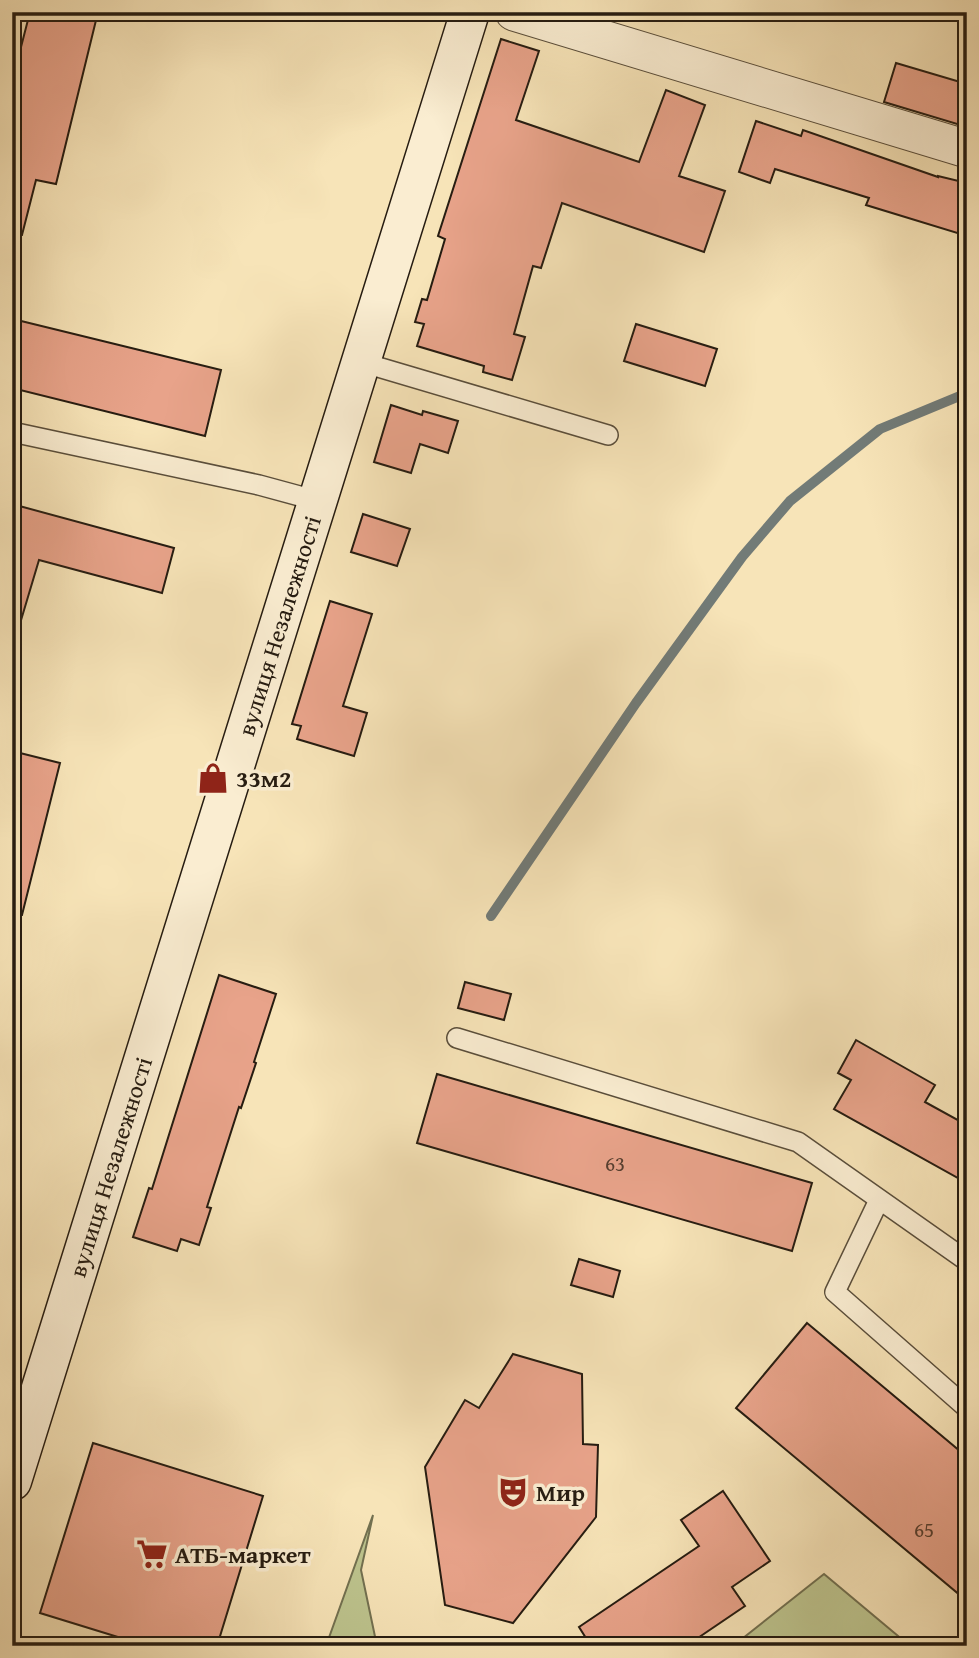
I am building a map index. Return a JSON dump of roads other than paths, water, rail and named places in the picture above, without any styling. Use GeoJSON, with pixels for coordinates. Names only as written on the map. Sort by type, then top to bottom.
{"type":"FeatureCollection","features":[{"type":"Feature","properties":{"kind":"street","name":"вулиця Незалежності"},"geometry":{"type":"LineString","coordinates":[[12,1481],[470,12]]}},
{"type":"Feature","properties":{"kind":"street"},"geometry":{"type":"LineString","coordinates":[[514,12],[967,149]]}},
{"type":"Feature","properties":{"kind":"lane"},"geometry":{"type":"LineString","coordinates":[[361,362],[608,435]]}},
{"type":"Feature","properties":{"kind":"lane"},"geometry":{"type":"LineString","coordinates":[[12,432],[259,485],[318,501]]}},
{"type":"Feature","properties":{"kind":"lane"},"geometry":{"type":"LineString","coordinates":[[457,1038],[798,1142],[967,1261]]}},
{"type":"Feature","properties":{"kind":"lane"},"geometry":{"type":"LineString","coordinates":[[879,1200],[835,1292],[967,1408]]}},
{"type":"Feature","properties":{"kind":"waterway"},"geometry":{"type":"LineString","coordinates":[[491,916],[636,703],[742,557],[790,501],[880,429],[967,393]]}},
{"type":"Feature","properties":{"kind":"place","name":"33м2"},"geometry":{"type":"Point","coordinates":[213,778]}},
{"type":"Feature","properties":{"kind":"place","name":"Мир"},"geometry":{"type":"Point","coordinates":[513,1492]}},
{"type":"Feature","properties":{"kind":"place","name":"АТБ-маркет"},"geometry":{"type":"Point","coordinates":[152,1554]}}]}
